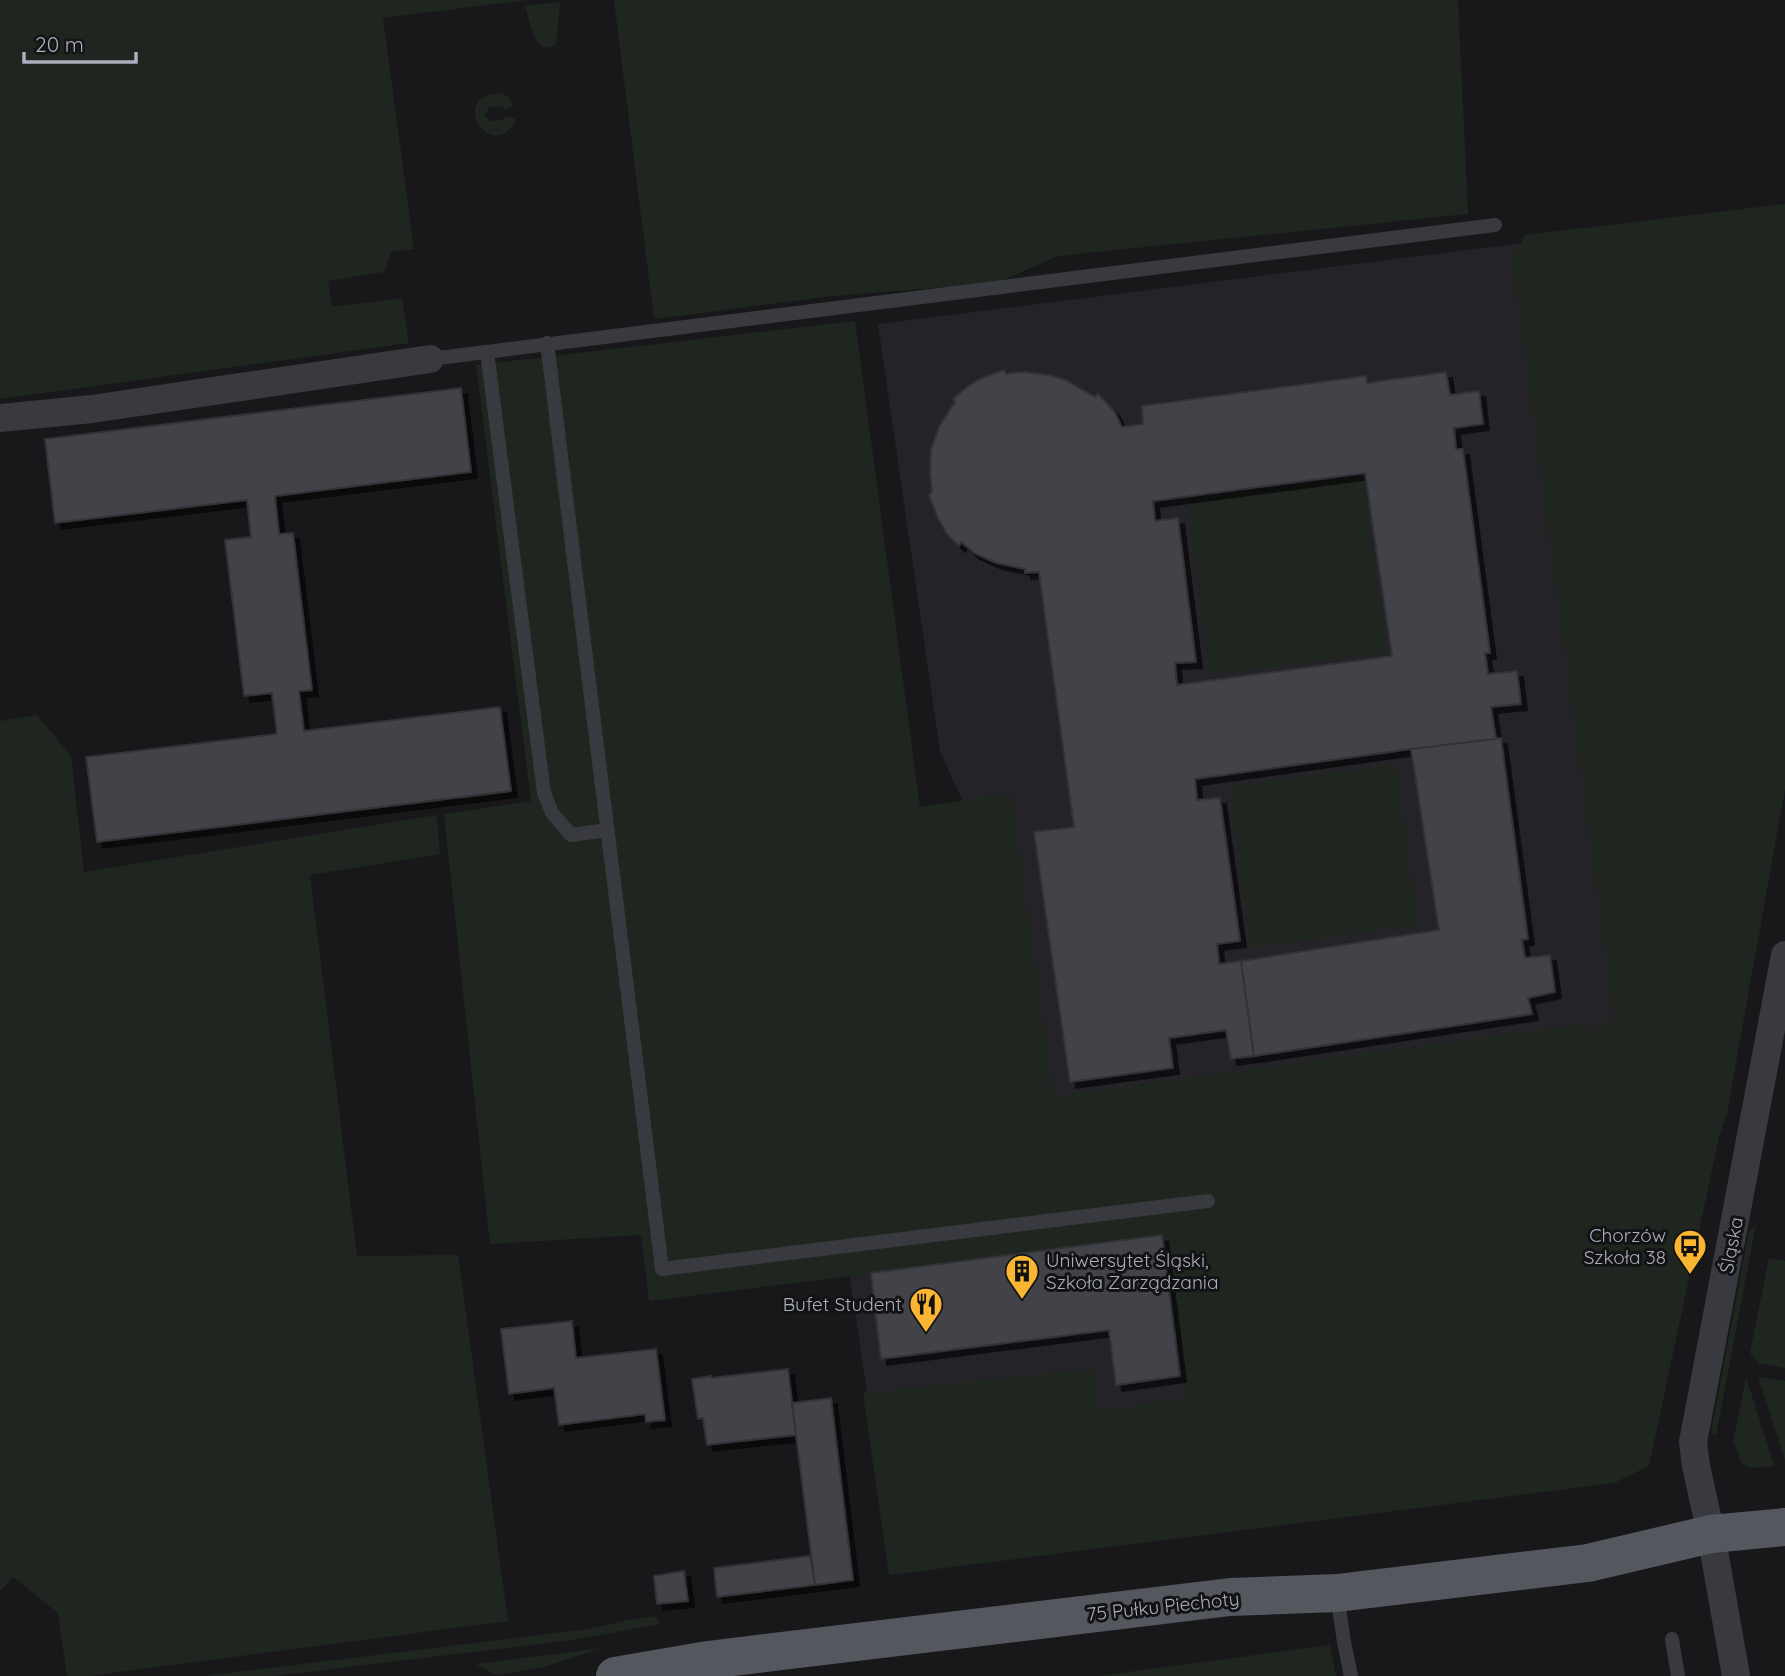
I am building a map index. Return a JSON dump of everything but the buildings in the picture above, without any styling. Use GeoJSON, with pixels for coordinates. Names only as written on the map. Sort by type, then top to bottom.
{"type":"FeatureCollection","features":[{"type":"Feature","properties":{"kind":"main road","name":"75 Pułku Piechoty"},"geometry":{"type":"LineString","coordinates":[[615,1676],[708,1668],[1230,1597],[1337,1593],[1588,1563],[1710,1534],[1785,1527]]}},
{"type":"Feature","properties":{"kind":"street"},"geometry":{"type":"LineString","coordinates":[[0,418],[92,409],[430,359]]}},
{"type":"Feature","properties":{"kind":"street","name":"Śląska"},"geometry":{"type":"LineString","coordinates":[[1736,1676],[1693,1442],[1785,955]]}},
{"type":"Feature","properties":{"kind":"lane"},"geometry":{"type":"LineString","coordinates":[[430,359],[1495,225]]}},
{"type":"Feature","properties":{"kind":"lane"},"geometry":{"type":"LineString","coordinates":[[547,344],[662,1269],[1208,1201]]}},
{"type":"Feature","properties":{"kind":"lane"},"geometry":{"type":"LineString","coordinates":[[487,352],[544,793],[552,813],[571,835],[607,830]]}},
{"type":"Feature","properties":{"kind":"lane"},"geometry":{"type":"LineString","coordinates":[[1337,1593],[1351,1676]]}},
{"type":"Feature","properties":{"kind":"lane"},"geometry":{"type":"LineString","coordinates":[[1672,1639],[1678,1676]]}},
{"type":"Feature","properties":{"kind":"shaded area"},"geometry":{"type":"Polygon","coordinates":[[[0,0],[529,0],[383,18],[414,249],[391,252],[384,272],[328,281],[332,307],[402,298],[409,343],[0,399],[0,0]]]}},
{"type":"Feature","properties":{"kind":"shaded area"},"geometry":{"type":"Polygon","coordinates":[[[614,0],[1458,0],[1468,214],[1058,256],[997,283],[832,296],[654,319],[614,0]]]}},
{"type":"Feature","properties":{"kind":"shaded area"},"geometry":{"type":"Polygon","coordinates":[[[560,2],[556,44],[549,48],[543,47],[535,37],[525,6],[560,2]]]}},
{"type":"Feature","properties":{"kind":"shaded area"},"geometry":{"type":"Polygon","coordinates":[[[501,93],[510,98],[512,106],[506,110],[501,106],[489,107],[485,116],[491,121],[510,116],[515,119],[515,123],[504,133],[494,135],[485,131],[478,123],[475,113],[477,104],[485,96],[501,93]]]}},
{"type":"Feature","properties":{"kind":"shaded area"},"geometry":{"type":"Polygon","coordinates":[[[1785,204],[1785,789],[1727,1113],[1719,1137],[1649,1466],[1614,1483],[889,1575],[863,1393],[1094,1369],[1098,1411],[1187,1397],[1167,1237],[649,1301],[641,1235],[490,1244],[444,814],[531,801],[476,365],[855,321],[920,807],[1011,793],[1054,1096],[1583,1024],[1590,1033],[1614,1020],[1512,260],[1525,235],[1785,204]]]}},
{"type":"Feature","properties":{"kind":"shaded area"},"geometry":{"type":"Polygon","coordinates":[[[1547,240],[1629,1027],[1283,1412],[870,1413],[850,1277],[1044,1207],[1000,885],[940,751],[878,324],[1547,240]]]}},
{"type":"Feature","properties":{"kind":"shaded area"},"geometry":{"type":"Polygon","coordinates":[[[1363,477],[1386,652],[1210,675],[1187,501],[1363,477]]]}},
{"type":"Feature","properties":{"kind":"shaded area"},"geometry":{"type":"Polygon","coordinates":[[[37,715],[71,756],[84,872],[437,815],[440,854],[310,875],[357,1256],[458,1255],[508,1621],[89,1676],[67,1676],[58,1613],[13,1577],[0,1591],[0,721],[37,715]]]}},
{"type":"Feature","properties":{"kind":"shaded area"},"geometry":{"type":"Polygon","coordinates":[[[1396,764],[1418,925],[1251,948],[1229,787],[1396,764]]]}},
{"type":"Feature","properties":{"kind":"shaded area"},"geometry":{"type":"Polygon","coordinates":[[[1756,1224],[1716,1436],[1711,1432],[1749,1231],[1756,1224]]]}},
{"type":"Feature","properties":{"kind":"shaded area"},"geometry":{"type":"Polygon","coordinates":[[[1769,1258],[1785,1261],[1785,1368],[1759,1363],[1750,1353],[1769,1258]]]}},
{"type":"Feature","properties":{"kind":"shaded area"},"geometry":{"type":"Polygon","coordinates":[[[1746,1377],[1774,1466],[1750,1468],[1741,1462],[1733,1441],[1746,1377]]]}},
{"type":"Feature","properties":{"kind":"shaded area"},"geometry":{"type":"Polygon","coordinates":[[[1758,1377],[1785,1381],[1785,1460],[1758,1377]]]}},
{"type":"Feature","properties":{"kind":"shaded area"},"geometry":{"type":"Polygon","coordinates":[[[656,1616],[660,1624],[573,1640],[275,1676],[204,1676],[588,1629],[656,1616]]]}},
{"type":"Feature","properties":{"kind":"shaded area"},"geometry":{"type":"Polygon","coordinates":[[[1330,1645],[1336,1676],[1098,1676],[1330,1645]]]}},
{"type":"Feature","properties":{"kind":"shaded area"},"geometry":{"type":"Polygon","coordinates":[[[602,1648],[544,1667],[496,1675],[476,1664],[602,1648]]]}},
{"type":"Feature","properties":{"kind":"place","name":"Chorzów Szkoła 38"},"geometry":{"type":"Point","coordinates":[1690,1276]}},
{"type":"Feature","properties":{"kind":"place","name":"Uniwersytet Śląski, Szkoła Zarządzania"},"geometry":{"type":"Point","coordinates":[1022,1301]}},
{"type":"Feature","properties":{"kind":"place","name":"Bufet Student"},"geometry":{"type":"Point","coordinates":[926,1334]}}]}
